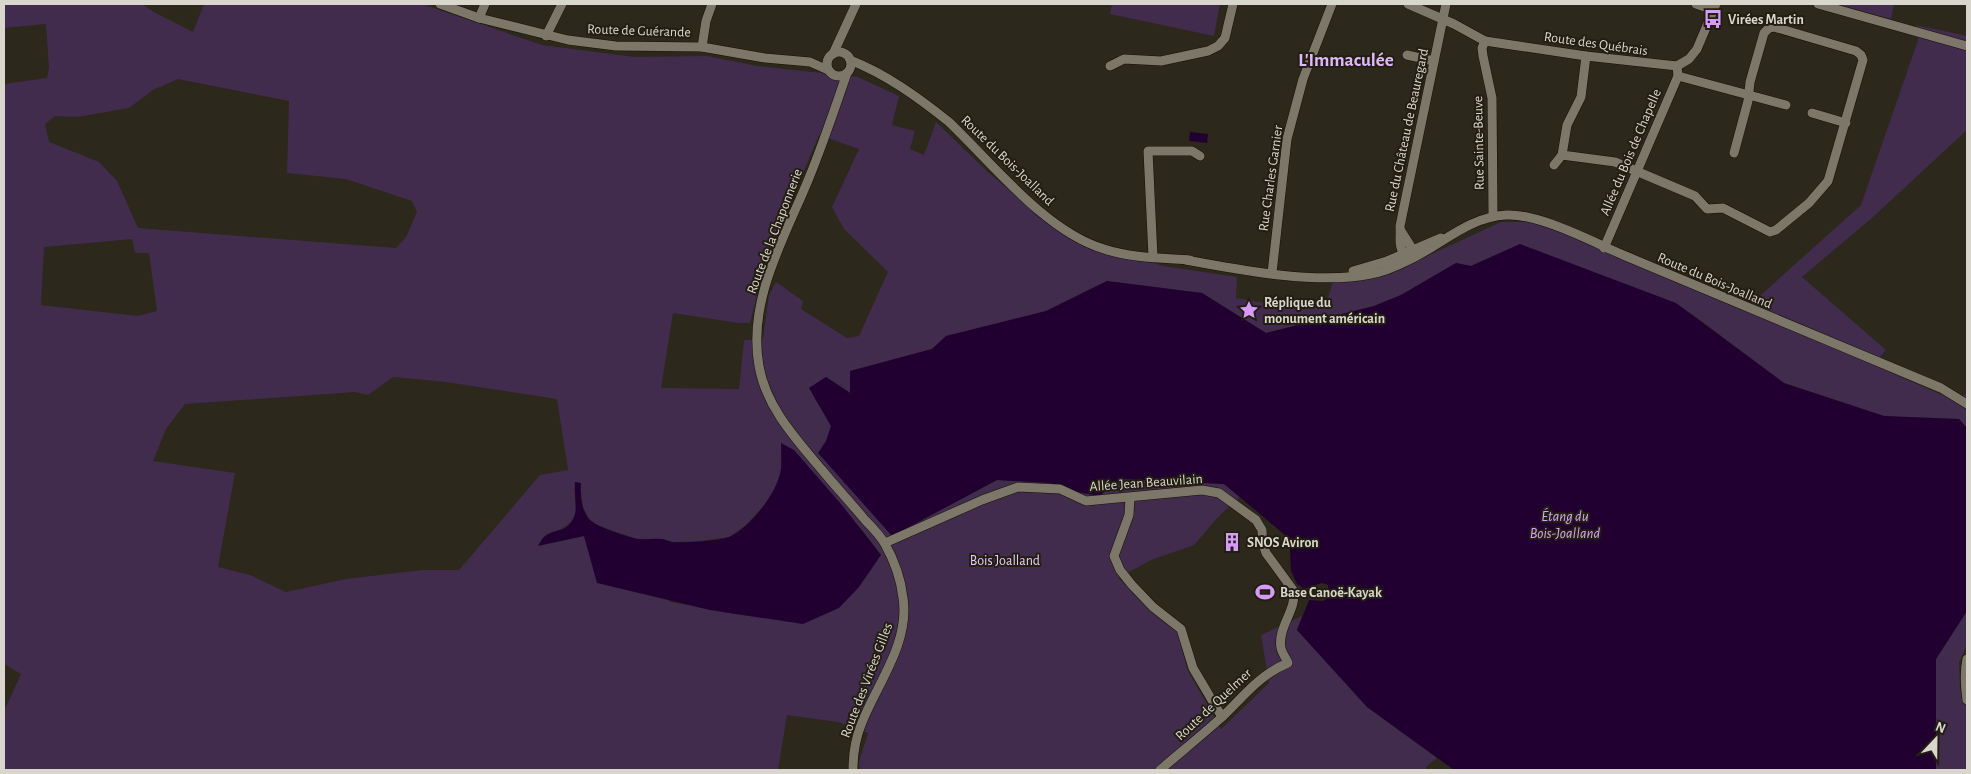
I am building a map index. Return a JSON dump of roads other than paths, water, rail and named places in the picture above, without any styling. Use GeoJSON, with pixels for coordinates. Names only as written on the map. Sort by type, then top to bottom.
{"type":"FeatureCollection","features":[{"type":"Feature","properties":{"kind":"street","name":"Route de Guérande"},"geometry":{"type":"LineString","coordinates":[[440,4],[479,18],[546,36],[600,45],[702,47],[765,58],[810,62],[831,72]]}},
{"type":"Feature","properties":{"kind":"street"},"geometry":{"type":"LineString","coordinates":[[479,18],[485,4]]}},
{"type":"Feature","properties":{"kind":"street"},"geometry":{"type":"LineString","coordinates":[[546,36],[562,4]]}},
{"type":"Feature","properties":{"kind":"street"},"geometry":{"type":"LineString","coordinates":[[702,47],[706,21],[712,4]]}},
{"type":"Feature","properties":{"kind":"street"},"geometry":{"type":"LineString","coordinates":[[839,98],[838,89],[827,62],[845,30],[856,4]]}},
{"type":"Feature","properties":{"kind":"street"},"geometry":{"type":"LineString","coordinates":[[1110,66],[1124,59],[1161,60],[1208,51],[1218,46],[1225,38],[1233,4]]}},
{"type":"Feature","properties":{"kind":"street","name":"Rue Charles Garnier"},"geometry":{"type":"LineString","coordinates":[[1272,271],[1287,139],[1303,79],[1332,4]]}},
{"type":"Feature","properties":{"kind":"street","name":"Route des Québrais"},"geometry":{"type":"LineString","coordinates":[[1408,4],[1443,19],[1485,41],[1677,71],[1748,95],[1786,105]]}},
{"type":"Feature","properties":{"kind":"street","name":"Rue du Château de Beauregard"},"geometry":{"type":"LineString","coordinates":[[1406,257],[1399,236],[1400,226],[1446,4]]}},
{"type":"Feature","properties":{"kind":"street"},"geometry":{"type":"LineString","coordinates":[[1677,71],[1697,49],[1714,7],[1696,4]]}},
{"type":"Feature","properties":{"kind":"street"},"geometry":{"type":"LineString","coordinates":[[1818,4],[1967,46]]}},
{"type":"Feature","properties":{"kind":"street"},"geometry":{"type":"LineString","coordinates":[[1562,155],[1614,162],[1695,196],[1708,213],[1723,208],[1770,232],[1776,230],[1809,203],[1828,181],[1863,60],[1861,55],[1856,51],[1774,27],[1769,28],[1764,33],[1734,153]]}},
{"type":"Feature","properties":{"kind":"street"},"geometry":{"type":"LineString","coordinates":[[831,72],[840,76],[848,72],[845,30]]}},
{"type":"Feature","properties":{"kind":"street","name":"Rue Sainte-Beuve"},"geometry":{"type":"LineString","coordinates":[[1485,41],[1482,48],[1492,98],[1493,213],[1495,216]]}},
{"type":"Feature","properties":{"kind":"street"},"geometry":{"type":"LineString","coordinates":[[831,56],[840,52],[848,58]]}},
{"type":"Feature","properties":{"kind":"street"},"geometry":{"type":"LineString","coordinates":[[1407,55],[1434,61]]}},
{"type":"Feature","properties":{"kind":"street","name":"Route de Guérande"},"geometry":{"type":"LineString","coordinates":[[810,62],[831,56]]}},
{"type":"Feature","properties":{"kind":"street"},"geometry":{"type":"LineString","coordinates":[[1554,165],[1562,155],[1567,125],[1581,97],[1586,56]]}},
{"type":"Feature","properties":{"kind":"street","name":"Route du Bois-Joalland"},"geometry":{"type":"LineString","coordinates":[[848,58],[906,90],[949,122],[1039,210],[1078,238],[1103,249],[1152,257],[1272,271]]}},
{"type":"Feature","properties":{"kind":"street","name":"Route du Bois-Joalland"},"geometry":{"type":"LineString","coordinates":[[848,72],[858,70],[877,73]]}},
{"type":"Feature","properties":{"kind":"street","name":"Allée du Bois de Chapelle"},"geometry":{"type":"LineString","coordinates":[[1604,248],[1677,71]]}},
{"type":"Feature","properties":{"kind":"street","name":"Route de la Chaponnerie"},"geometry":{"type":"LineString","coordinates":[[848,72],[762,297],[758,321],[759,367],[775,409],[784,422],[885,543]]}},
{"type":"Feature","properties":{"kind":"street"},"geometry":{"type":"LineString","coordinates":[[1812,113],[1846,123]]}},
{"type":"Feature","properties":{"kind":"street"},"geometry":{"type":"LineString","coordinates":[[1152,257],[1148,151],[1192,151],[1200,156]]}},
{"type":"Feature","properties":{"kind":"street","name":"Route du Bois-Joalland"},"geometry":{"type":"LineString","coordinates":[[1412,250],[1448,236],[1471,224],[1495,216],[1508,214],[1533,219],[1941,388],[1967,404]]}},
{"type":"Feature","properties":{"kind":"street"},"geometry":{"type":"LineString","coordinates":[[1388,265],[1399,236],[1412,250],[1411,255],[1406,257]]}},
{"type":"Feature","properties":{"kind":"street","name":"Route du Bois-Joalland"},"geometry":{"type":"LineString","coordinates":[[1186,260],[1246,270],[1349,277],[1372,274],[1406,257],[1431,249],[1448,236]]}},
{"type":"Feature","properties":{"kind":"street","name":"Allée Jean Beauvilain"},"geometry":{"type":"LineString","coordinates":[[885,543],[982,500],[1018,487],[1060,489],[1086,501],[1130,498],[1169,492],[1202,490],[1219,492],[1256,520],[1262,530],[1266,553],[1293,590],[1294,601],[1282,626],[1281,648],[1288,663]]}},
{"type":"Feature","properties":{"kind":"street"},"geometry":{"type":"LineString","coordinates":[[1130,498],[1129,515],[1114,556],[1120,570],[1153,607],[1180,629],[1192,668],[1222,717]]}},
{"type":"Feature","properties":{"kind":"street","name":"Route des Virées Gilles"},"geometry":{"type":"LineString","coordinates":[[853,770],[854,749],[861,725],[892,658],[904,618],[904,599],[898,574],[885,543]]}},
{"type":"Feature","properties":{"kind":"street"},"geometry":{"type":"LineString","coordinates":[[1967,659],[1965,668],[1967,700]]}},
{"type":"Feature","properties":{"kind":"street","name":"Route de Quelmer"},"geometry":{"type":"LineString","coordinates":[[1160,770],[1222,717],[1264,675],[1272,669],[1288,663]]}},
{"type":"Feature","properties":{"kind":"water"},"geometry":{"type":"Polygon","coordinates":[[[1190,132],[1208,134],[1207,143],[1189,141],[1190,132]]]}},
{"type":"Feature","properties":{"kind":"water","name":"Étang du Bois-Joalland"},"geometry":{"type":"Polygon","coordinates":[[[1520,244],[1676,303],[1784,383],[1884,416],[1959,419],[1967,428],[1967,611],[1936,659],[1936,770],[1454,770],[1367,707],[1297,630],[1309,600],[1323,601],[1328,598],[1328,585],[1322,583],[1304,589],[1297,584],[1291,571],[1290,550],[1285,535],[1224,484],[1121,479],[1099,496],[1077,492],[1050,483],[997,480],[892,536],[818,453],[826,441],[831,426],[809,388],[826,377],[850,393],[850,371],[932,349],[946,336],[1046,311],[1107,281],[1202,293],[1266,333],[1374,306],[1401,295],[1456,263],[1471,266],[1520,244]]]}},
{"type":"Feature","properties":{"kind":"water"},"geometry":{"type":"Polygon","coordinates":[[[781,443],[794,450],[841,504],[881,555],[859,587],[839,608],[803,624],[710,610],[597,583],[584,536],[538,546],[545,536],[566,527],[572,520],[576,511],[575,482],[581,483],[584,511],[589,519],[612,531],[638,539],[662,539],[672,542],[717,540],[729,537],[746,526],[754,518],[775,488],[781,469],[781,443]]]}},
{"type":"Feature","properties":{"kind":"place","name":"Virées Martin"},"geometry":{"type":"Point","coordinates":[1713,19]}},
{"type":"Feature","properties":{"kind":"place","name":"Réplique du monument américain"},"geometry":{"type":"Point","coordinates":[1249,310]}},
{"type":"Feature","properties":{"kind":"place","name":"SNOS Aviron"},"geometry":{"type":"Point","coordinates":[1232,542]}},
{"type":"Feature","properties":{"kind":"place","name":"Base Canoë-Kayak"},"geometry":{"type":"Point","coordinates":[1265,592]}},
{"type":"Feature","properties":{"kind":"district","name":"L'Immaculée"},"geometry":{"type":"Point","coordinates":[1346,59]}},
{"type":"Feature","properties":{"kind":"park label","name":"Bois Joalland"},"geometry":{"type":"Point","coordinates":[1005,560]}}]}
